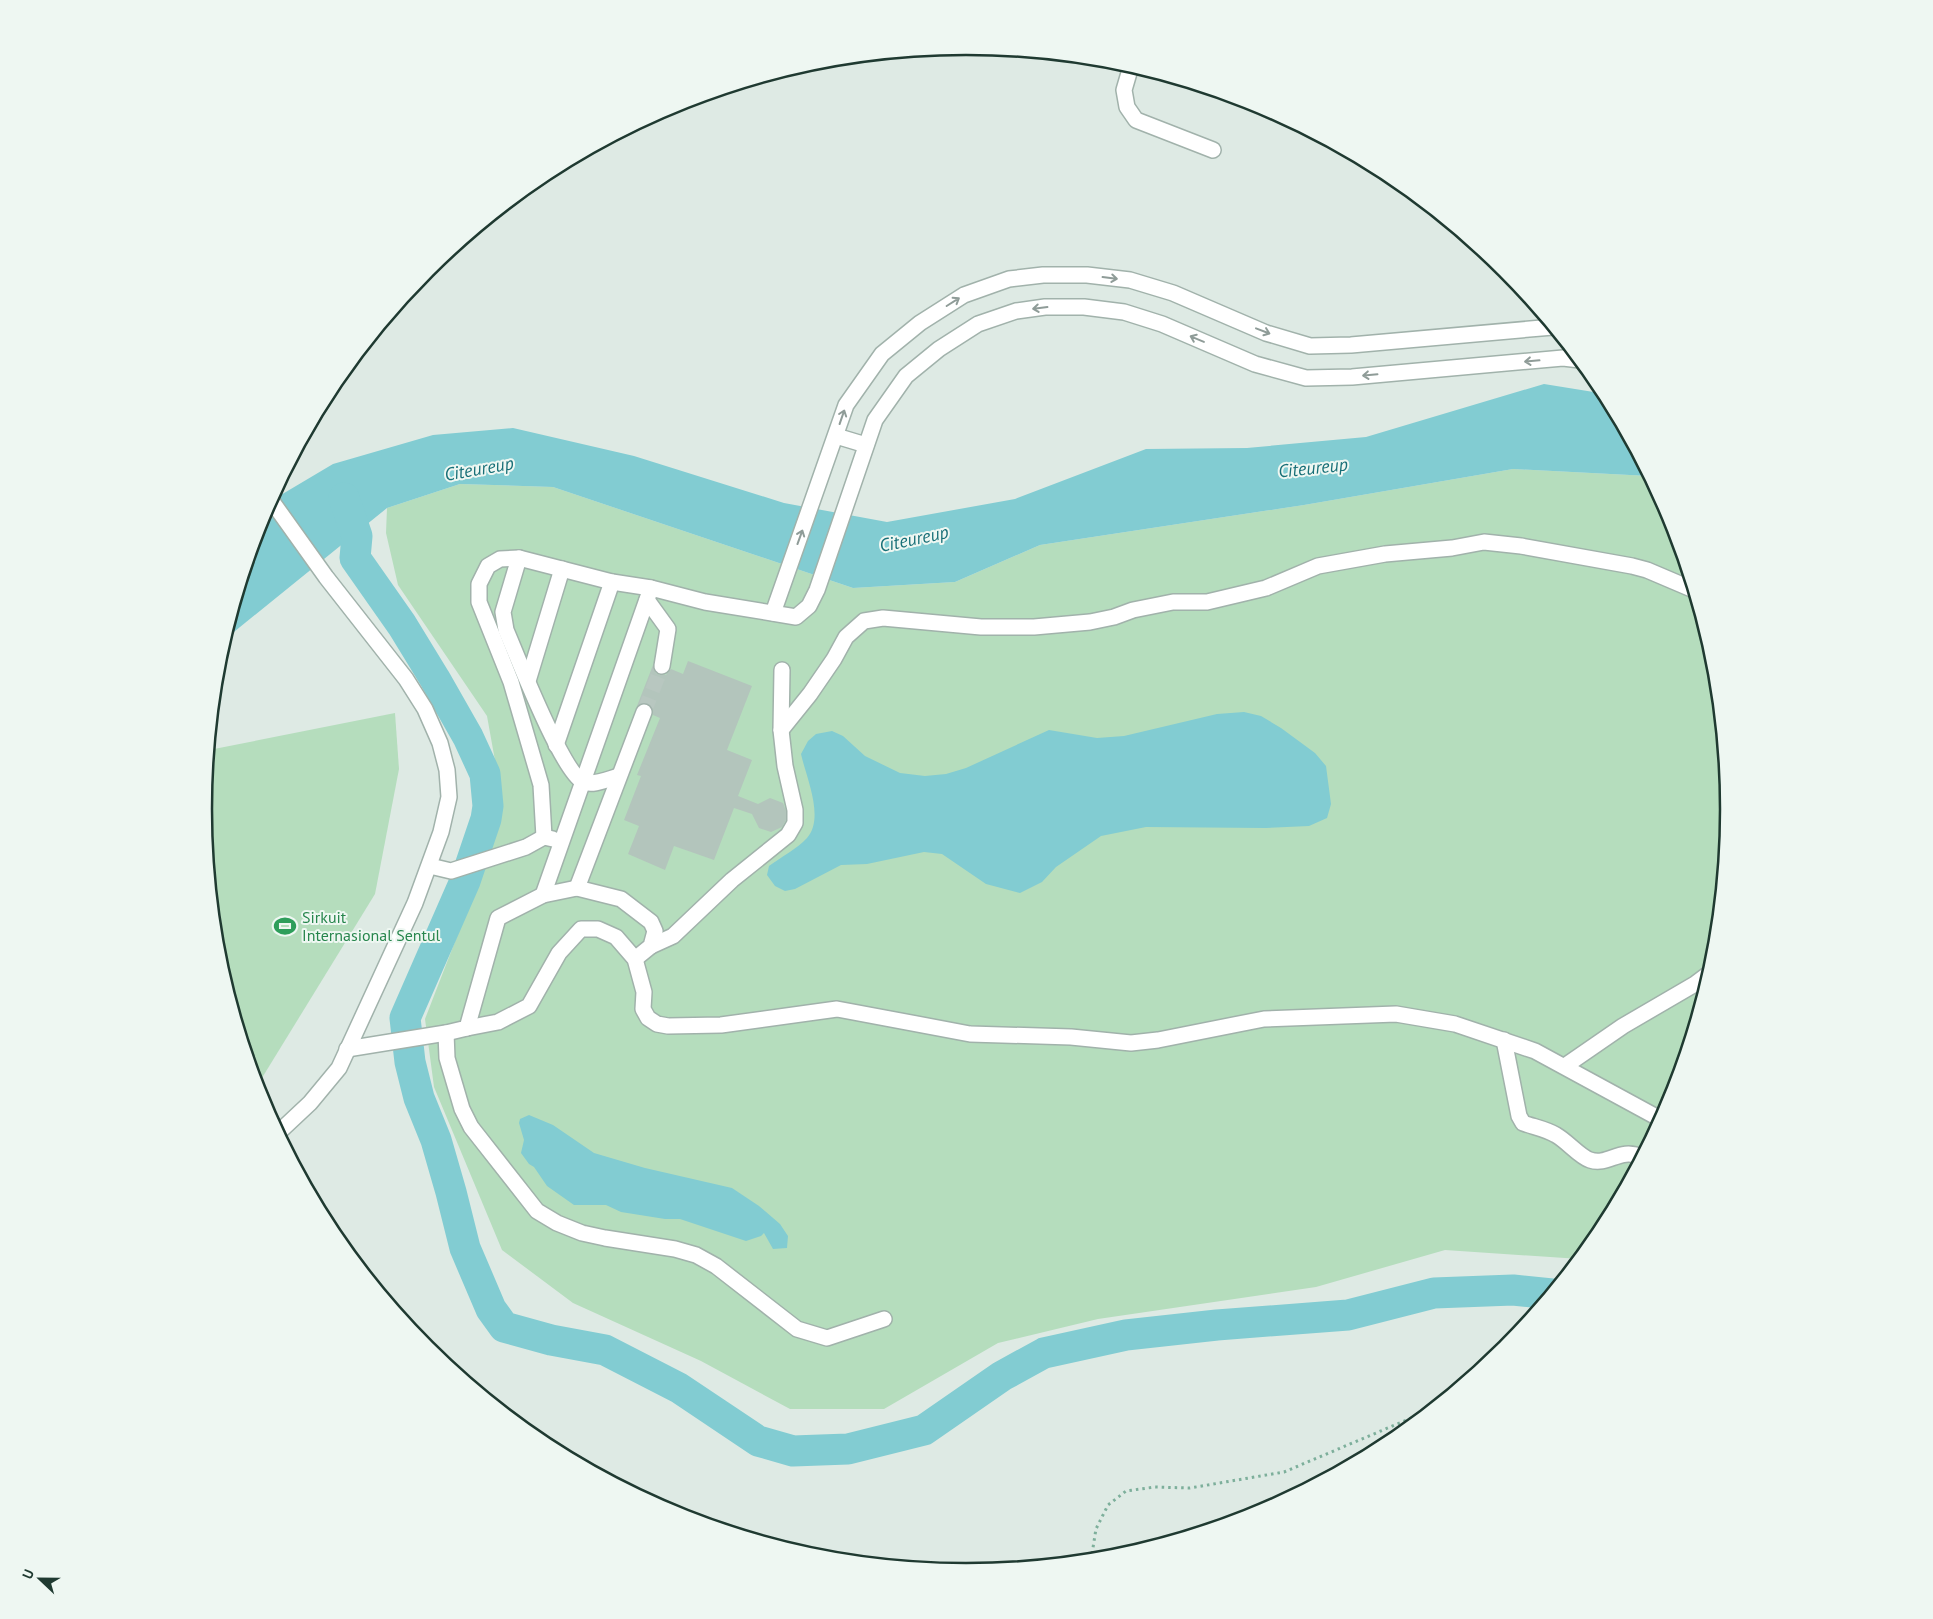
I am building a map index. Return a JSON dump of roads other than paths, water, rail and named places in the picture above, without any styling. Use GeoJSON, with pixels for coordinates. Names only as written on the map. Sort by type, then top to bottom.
{"type":"FeatureCollection","features":[{"type":"Feature","properties":{"kind":"street"},"geometry":{"type":"LineString","coordinates":[[1129,73],[1124,90],[1127,107],[1136,120],[1213,150]]}},
{"type":"Feature","properties":{"kind":"street"},"geometry":{"type":"LineString","coordinates":[[773,613],[846,405],[882,354],[920,323],[964,295],[1009,279],[1043,274],[1086,275],[1130,280],[1173,293],[1266,333],[1310,346],[1351,345],[1547,328]]}},
{"type":"Feature","properties":{"kind":"street"},"geometry":{"type":"LineString","coordinates":[[544,837],[541,785],[511,682],[479,602],[479,584],[488,566],[500,559],[519,558],[612,582],[649,594],[796,617],[809,606],[817,590],[875,420],[906,376],[939,349],[978,324],[1016,311],[1045,307],[1084,307],[1124,312],[1162,324],[1255,364],[1306,378],[1352,377],[1563,358],[1572,359]]}},
{"type":"Feature","properties":{"kind":"street"},"geometry":{"type":"LineString","coordinates":[[836,436],[866,445]]}},
{"type":"Feature","properties":{"kind":"street"},"geometry":{"type":"LineString","coordinates":[[276,507],[326,577],[406,679],[425,709],[440,743],[447,770],[450,797],[430,866],[415,903],[339,1068],[310,1103],[283,1128]]}},
{"type":"Feature","properties":{"kind":"street"},"geometry":{"type":"LineString","coordinates":[[781,730],[810,694],[834,659],[846,637],[864,621],[883,618],[982,628],[1034,627],[1090,622],[1114,617],[1133,610],[1173,602],[1207,602],[1266,588],[1318,566],[1385,554],[1452,548],[1484,542],[1521,546],[1632,566],[1647,570],[1687,587]]}},
{"type":"Feature","properties":{"kind":"street"},"geometry":{"type":"LineString","coordinates":[[519,558],[503,612],[506,630],[556,745],[572,774],[583,782],[590,783],[619,776]]}},
{"type":"Feature","properties":{"kind":"street"},"geometry":{"type":"LineString","coordinates":[[528,681],[562,569]]}},
{"type":"Feature","properties":{"kind":"street"},"geometry":{"type":"LineString","coordinates":[[556,745],[612,582]]}},
{"type":"Feature","properties":{"kind":"street"},"geometry":{"type":"LineString","coordinates":[[649,594],[668,629],[662,666]]}},
{"type":"Feature","properties":{"kind":"street"},"geometry":{"type":"LineString","coordinates":[[542,895],[649,594]]}},
{"type":"Feature","properties":{"kind":"street"},"geometry":{"type":"LineString","coordinates":[[635,959],[651,946],[673,936],[732,880],[788,835],[795,822],[795,810],[785,766],[781,730],[782,670]]}},
{"type":"Feature","properties":{"kind":"street"},"geometry":{"type":"LineString","coordinates":[[577,888],[644,712]]}},
{"type":"Feature","properties":{"kind":"street"},"geometry":{"type":"LineString","coordinates":[[430,866],[451,871],[526,847],[544,837],[561,842]]}},
{"type":"Feature","properties":{"kind":"street"},"geometry":{"type":"LineString","coordinates":[[467,1028],[498,918],[542,895],[577,888],[621,899],[652,922],[655,931],[651,946]]}},
{"type":"Feature","properties":{"kind":"street"},"geometry":{"type":"LineString","coordinates":[[348,1050],[498,1022],[529,1006],[559,952],[581,929],[598,929],[616,937],[635,959],[644,992],[643,1008],[648,1018],[657,1024],[668,1026],[721,1025],[837,1009],[970,1034],[1071,1037],[1131,1043],[1158,1040],[1264,1019],[1396,1014],[1455,1024],[1534,1051],[1655,1116]]}},
{"type":"Feature","properties":{"kind":"street"},"geometry":{"type":"LineString","coordinates":[[1565,1066],[1624,1026],[1701,979]]}},
{"type":"Feature","properties":{"kind":"street"},"geometry":{"type":"LineString","coordinates":[[446,1033],[447,1058],[462,1109],[471,1127],[537,1211],[557,1223],[582,1233],[675,1249],[696,1255],[716,1266],[797,1329],[813,1335],[827,1338],[884,1319]]}},
{"type":"Feature","properties":{"kind":"street"},"geometry":{"type":"LineString","coordinates":[[1504,1040],[1519,1116],[1523,1123],[1555,1134],[1582,1156],[1590,1160],[1601,1161],[1627,1152],[1637,1155]]}},
{"type":"Feature","properties":{"kind":"water","name":"Citeureup"},"geometry":{"type":"Polygon","coordinates":[[[1544,384],[1595,392],[1620,432],[1643,476],[1513,469],[1304,505],[1040,545],[955,582],[853,588],[553,487],[460,484],[387,508],[233,632],[252,567],[269,521],[281,495],[333,464],[433,435],[513,428],[634,456],[784,503],[887,522],[1015,499],[1146,449],[1247,448],[1366,437],[1544,384]]]}},
{"type":"Feature","properties":{"kind":"water"},"geometry":{"type":"Polygon","coordinates":[[[1244,712],[1261,716],[1281,728],[1315,753],[1326,766],[1331,804],[1327,818],[1309,826],[1266,828],[1146,827],[1101,836],[1056,867],[1042,882],[1020,893],[986,884],[942,854],[924,852],[867,864],[841,865],[795,889],[785,891],[775,886],[767,875],[769,866],[803,842],[812,830],[814,820],[813,797],[801,754],[808,741],[816,734],[832,731],[843,736],[865,756],[900,773],[925,776],[946,774],[966,768],[1049,730],[1097,738],[1124,736],[1217,714],[1244,712]]]}},
{"type":"Feature","properties":{"kind":"water"},"geometry":{"type":"Polygon","coordinates":[[[529,1115],[553,1125],[594,1153],[645,1168],[732,1188],[759,1206],[780,1224],[788,1236],[787,1248],[773,1249],[764,1233],[761,1236],[746,1241],[680,1219],[665,1219],[621,1212],[606,1205],[574,1205],[547,1186],[534,1167],[529,1164],[521,1153],[524,1140],[519,1123],[520,1119],[529,1115]]]}},
{"type":"Feature","properties":{"kind":"waterway"},"geometry":{"type":"LineString","coordinates":[[344,498],[357,536],[355,558],[402,625],[435,679],[468,737],[485,774],[488,806],[486,819],[465,881],[405,1018],[410,1062],[419,1098],[436,1140],[465,1248],[491,1309],[504,1327],[551,1340],[605,1350],[679,1388],[758,1441],[793,1451],[848,1449],[924,1430],[1002,1376],[1044,1353],[1126,1335],[1217,1325],[1348,1315],[1434,1293],[1513,1290],[1545,1293]]}},
{"type":"Feature","properties":{"kind":"tunnel"},"geometry":{"type":"LineString","coordinates":[[644,712],[662,666]]}},
{"type":"Feature","properties":{"kind":"place","name":"Sirkuit Internasional Sentul"},"geometry":{"type":"Point","coordinates":[285,926]}}]}
